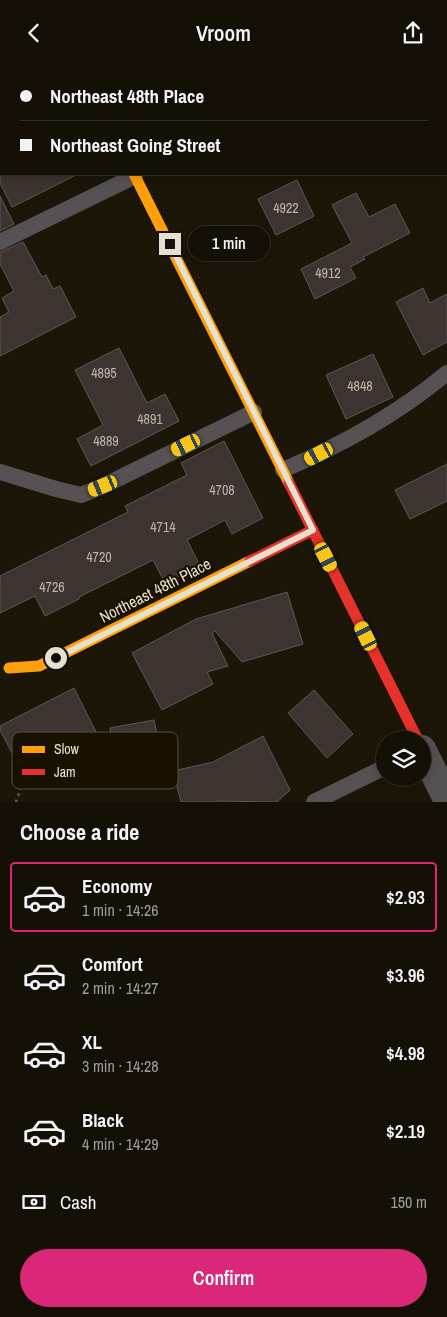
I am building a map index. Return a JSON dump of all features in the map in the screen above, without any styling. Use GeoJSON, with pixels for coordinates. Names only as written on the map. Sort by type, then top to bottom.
{"type":"FeatureCollection","features":[{"type":"Feature","properties":{"kind":"street"},"geometry":{"type":"LineString","coordinates":[[135,175],[414,731]]}},
{"type":"Feature","properties":{"kind":"street","name":"Northeast 48th Place"},"geometry":{"type":"LineString","coordinates":[[9,669],[39,666],[313,530]]}},
{"type":"Feature","properties":{"kind":"street"},"geometry":{"type":"LineString","coordinates":[[431,767],[447,799]]}},
{"type":"Feature","properties":{"kind":"lane"},"geometry":{"type":"LineString","coordinates":[[0,242],[135,175]]}},
{"type":"Feature","properties":{"kind":"lane"},"geometry":{"type":"LineString","coordinates":[[283,470],[374,425],[409,403],[447,373]]}},
{"type":"Feature","properties":{"kind":"lane"},"geometry":{"type":"LineString","coordinates":[[0,472],[81,495],[254,412]]}},
{"type":"Feature","properties":{"kind":"lane"},"geometry":{"type":"LineString","coordinates":[[314,802],[376,771]]}},
{"type":"Feature","properties":{"kind":"path"},"geometry":{"type":"LineString","coordinates":[[16,802],[22,789]]}},
{"type":"Feature","properties":{"kind":"building"},"geometry":{"type":"Polygon","coordinates":[[[0,175],[76,175],[12,207],[0,183],[0,175]]]}},
{"type":"Feature","properties":{"kind":"building"},"geometry":{"type":"Polygon","coordinates":[[[297,180],[314,216],[276,235],[258,199],[297,180]]]}},
{"type":"Feature","properties":{"kind":"building"},"geometry":{"type":"Polygon","coordinates":[[[356,193],[369,217],[395,204],[410,233],[363,257],[365,259],[350,267],[356,278],[315,299],[301,269],[352,243],[332,205],[356,193]]]}},
{"type":"Feature","properties":{"kind":"building"},"geometry":{"type":"Polygon","coordinates":[[[0,196],[14,224],[0,231],[0,196]]]}},
{"type":"Feature","properties":{"kind":"building"},"geometry":{"type":"Polygon","coordinates":[[[23,242],[42,277],[46,275],[53,289],[60,286],[76,317],[0,356],[0,317],[9,312],[2,298],[14,291],[0,264],[0,252],[23,242]]]}},
{"type":"Feature","properties":{"kind":"building"},"geometry":{"type":"Polygon","coordinates":[[[423,288],[430,303],[447,294],[447,342],[423,355],[396,302],[423,288]]]}},
{"type":"Feature","properties":{"kind":"building"},"geometry":{"type":"Polygon","coordinates":[[[119,348],[147,403],[165,394],[179,421],[91,466],[77,439],[103,425],[75,370],[119,348]]]}},
{"type":"Feature","properties":{"kind":"building"},"geometry":{"type":"Polygon","coordinates":[[[373,354],[393,397],[346,419],[326,375],[373,354]]]}},
{"type":"Feature","properties":{"kind":"building"},"geometry":{"type":"Polygon","coordinates":[[[224,441],[263,518],[232,534],[225,520],[187,540],[200,566],[165,583],[153,560],[45,616],[35,596],[0,613],[0,576],[128,512],[125,506],[187,475],[181,463],[224,441]]]}},
{"type":"Feature","properties":{"kind":"building"},"geometry":{"type":"Polygon","coordinates":[[[447,464],[447,501],[410,519],[395,490],[447,464]]]}},
{"type":"Feature","properties":{"kind":"building"},"geometry":{"type":"Polygon","coordinates":[[[287,592],[303,644],[242,662],[215,631],[212,633],[228,666],[207,672],[213,684],[162,710],[132,653],[196,619],[287,592]]]}},
{"type":"Feature","properties":{"kind":"building"},"geometry":{"type":"Polygon","coordinates":[[[74,688],[96,732],[12,732],[12,753],[0,730],[0,726],[74,688]]]}},
{"type":"Feature","properties":{"kind":"building"},"geometry":{"type":"Polygon","coordinates":[[[314,690],[353,734],[327,758],[288,713],[314,690]]]}},
{"type":"Feature","properties":{"kind":"building"},"geometry":{"type":"Polygon","coordinates":[[[154,720],[156,732],[111,732],[110,728],[154,720]]]}},
{"type":"Feature","properties":{"kind":"building"},"geometry":{"type":"Polygon","coordinates":[[[263,736],[290,790],[277,802],[181,802],[178,789],[178,770],[213,762],[263,736]]]}},
{"type":"Feature","properties":{"kind":"traffic: slow"},"geometry":{"type":"LineString","coordinates":[[135,175],[289,483]]}},
{"type":"Feature","properties":{"kind":"traffic: slow"},"geometry":{"type":"LineString","coordinates":[[9,668],[39,666],[250,561]]}},
{"type":"Feature","properties":{"kind":"traffic: jam"},"geometry":{"type":"LineString","coordinates":[[289,483],[413,731]]}},
{"type":"Feature","properties":{"kind":"traffic: jam"},"geometry":{"type":"LineString","coordinates":[[250,561],[313,530]]}},
{"type":"Feature","properties":{"kind":"route"},"geometry":{"type":"LineString","coordinates":[[56,658],[313,530],[170,244]]}}]}
